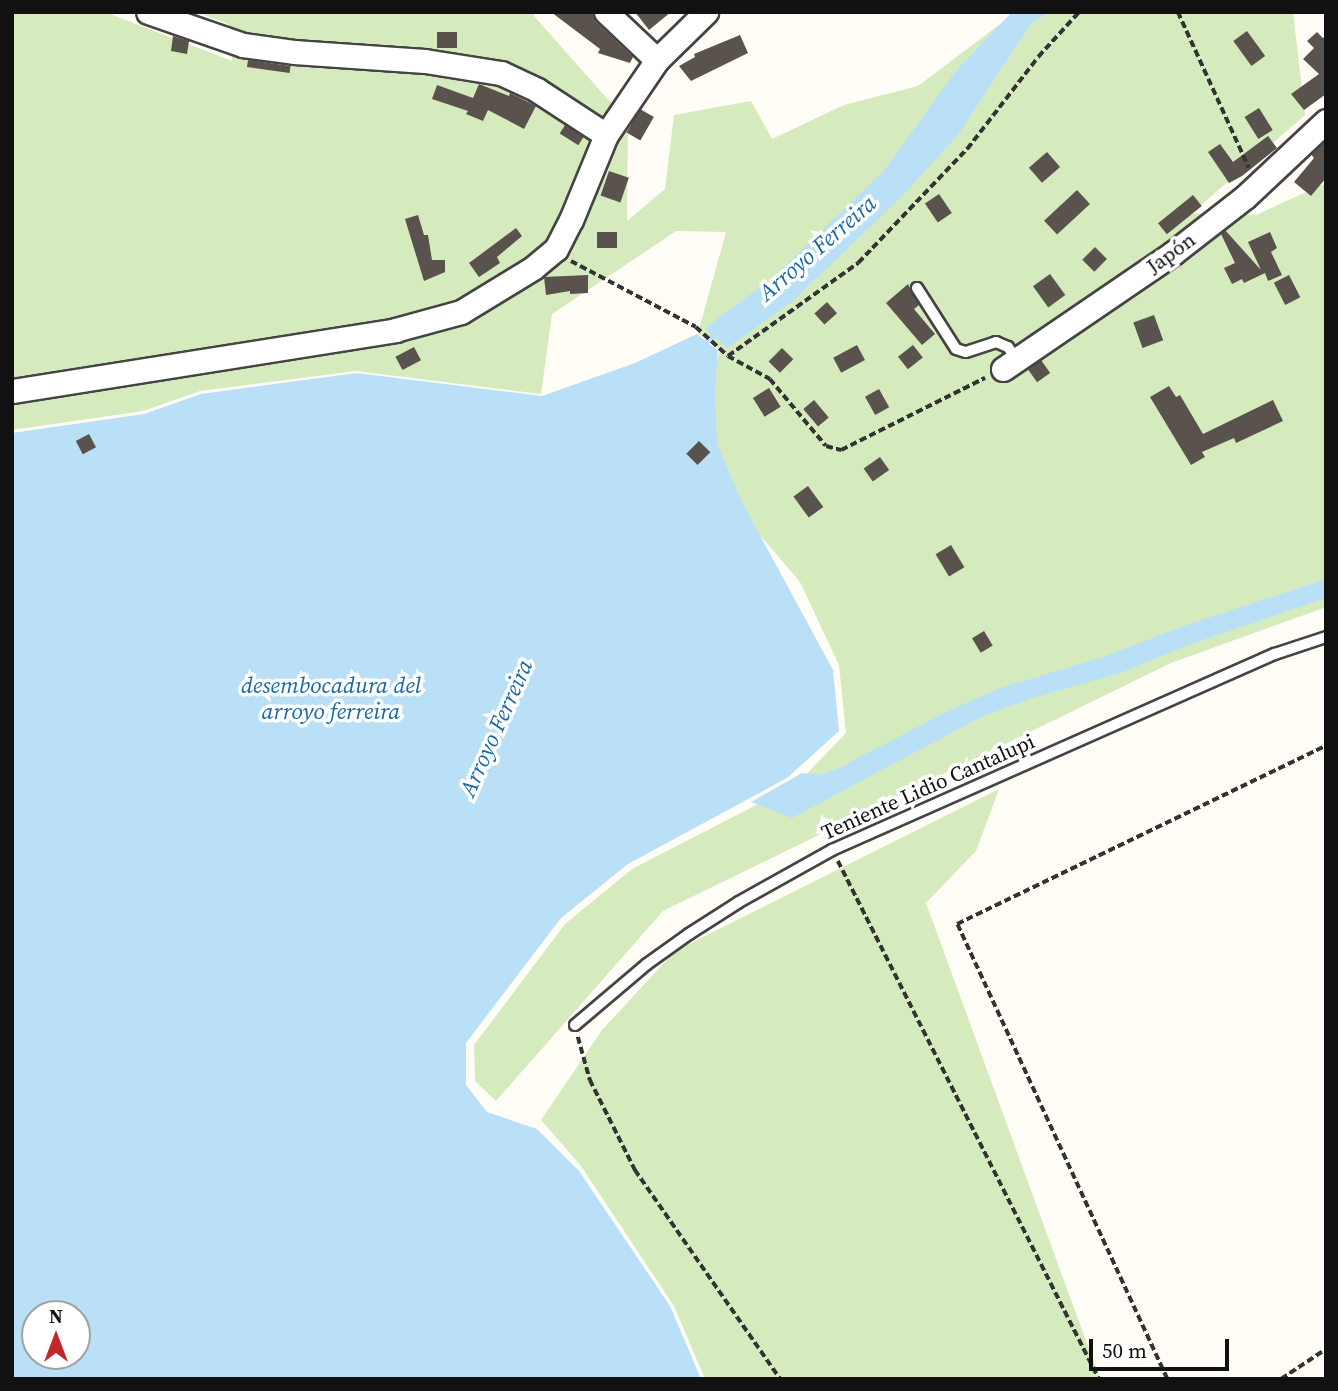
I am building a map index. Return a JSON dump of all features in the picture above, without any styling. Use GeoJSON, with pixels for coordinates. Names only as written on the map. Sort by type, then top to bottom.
{"type":"FeatureCollection","features":[{"type":"Feature","properties":{"kind":"street"},"geometry":{"type":"LineString","coordinates":[[148,12],[243,45],[321,54],[425,61],[501,73],[537,90],[606,135]]}},
{"type":"Feature","properties":{"kind":"street"},"geometry":{"type":"LineString","coordinates":[[606,12],[657,60]]}},
{"type":"Feature","properties":{"kind":"street"},"geometry":{"type":"LineString","coordinates":[[12,391],[396,330],[461,312],[533,268],[556,249],[606,135],[657,60],[706,12]]}},
{"type":"Feature","properties":{"kind":"street","name":"Japón"},"geometry":{"type":"LineString","coordinates":[[1010,364],[1172,253],[1257,186],[1326,121]]}},
{"type":"Feature","properties":{"kind":"lane"},"geometry":{"type":"LineString","coordinates":[[917,288],[957,349],[965,352],[996,342],[1008,346],[1010,364]]}},
{"type":"Feature","properties":{"kind":"lane","name":"Teniente Lidio Cantalupi"},"geometry":{"type":"LineString","coordinates":[[575,1025],[647,964],[689,934],[739,902],[832,850],[1275,654],[1326,637]]}},
{"type":"Feature","properties":{"kind":"path"},"geometry":{"type":"LineString","coordinates":[[726,354],[858,263],[967,149],[1038,57],[1079,12]]}},
{"type":"Feature","properties":{"kind":"path"},"geometry":{"type":"LineString","coordinates":[[1178,12],[1257,186]]}},
{"type":"Feature","properties":{"kind":"path"},"geometry":{"type":"LineString","coordinates":[[556,249],[575,264],[696,327],[726,354],[770,379],[826,446],[841,450],[1010,364]]}},
{"type":"Feature","properties":{"kind":"path"},"geometry":{"type":"LineString","coordinates":[[1167,1379],[957,924],[1326,746]]}},
{"type":"Feature","properties":{"kind":"path"},"geometry":{"type":"LineString","coordinates":[[832,850],[1099,1379]]}},
{"type":"Feature","properties":{"kind":"path"},"geometry":{"type":"LineString","coordinates":[[575,1025],[590,1080],[635,1170],[780,1379]]}},
{"type":"Feature","properties":{"kind":"path"},"geometry":{"type":"LineString","coordinates":[[1281,1379],[1326,1349]]}},
{"type":"Feature","properties":{"kind":"green space"},"geometry":{"type":"Polygon","coordinates":[[[12,12],[105,12],[232,61],[228,24],[196,12],[535,12],[534,16],[628,122],[627,221],[665,189],[674,115],[751,101],[772,139],[844,105],[918,86],[1016,12],[1293,12],[1305,115],[1192,213],[1256,215],[1326,183],[1326,607],[1171,663],[663,911],[496,1101],[475,1081],[474,1045],[565,924],[632,869],[797,784],[846,733],[839,665],[800,582],[736,507],[707,453],[708,390],[720,350],[698,333],[726,232],[676,231],[552,314],[541,394],[356,371],[200,391],[143,411],[12,430],[12,12]]]}},
{"type":"Feature","properties":{"kind":"green space"},"geometry":{"type":"Polygon","coordinates":[[[999,789],[976,851],[926,903],[1100,1379],[705,1379],[674,1306],[581,1166],[541,1120],[602,1030],[675,951],[999,789]]]}},
{"type":"Feature","properties":{"kind":"water"},"geometry":{"type":"Polygon","coordinates":[[[1012,12],[1048,12],[1030,25],[958,135],[903,195],[793,301],[727,348],[705,328],[770,280],[883,172],[958,68],[1012,12]]]}},
{"type":"Feature","properties":{"kind":"water","name":"desembocadura del arroyo ferreira"},"geometry":{"type":"Polygon","coordinates":[[[697,334],[718,351],[715,390],[717,444],[742,502],[833,670],[839,731],[787,778],[628,864],[561,918],[466,1043],[466,1085],[487,1112],[537,1129],[579,1171],[670,1306],[701,1379],[12,1379],[12,433],[144,414],[201,394],[357,373],[542,396],[635,363],[697,334]]]}},
{"type":"Feature","properties":{"kind":"water"},"geometry":{"type":"Polygon","coordinates":[[[1326,579],[1326,598],[1188,645],[1120,673],[1029,699],[979,718],[792,818],[751,802],[802,773],[822,774],[841,767],[944,713],[1000,688],[1103,657],[1189,624],[1326,579]]]}},
{"type":"Feature","properties":{"kind":"building"},"geometry":{"type":"Polygon","coordinates":[[[551,12],[592,12],[596,22],[633,57],[630,63],[598,53],[600,49],[551,12]]]}},
{"type":"Feature","properties":{"kind":"building"},"geometry":{"type":"Polygon","coordinates":[[[635,12],[671,12],[649,30],[635,12]]]}},
{"type":"Feature","properties":{"kind":"building"},"geometry":{"type":"Polygon","coordinates":[[[1247,31],[1265,56],[1251,66],[1233,41],[1247,31]]]}},
{"type":"Feature","properties":{"kind":"building"},"geometry":{"type":"Polygon","coordinates":[[[437,32],[457,32],[457,48],[437,48],[437,32]]]}},
{"type":"Feature","properties":{"kind":"building"},"geometry":{"type":"Polygon","coordinates":[[[1317,32],[1323,38],[1326,36],[1326,94],[1304,110],[1291,94],[1319,74],[1303,59],[1314,48],[1307,41],[1317,32]]]}},
{"type":"Feature","properties":{"kind":"building"},"geometry":{"type":"Polygon","coordinates":[[[740,35],[748,53],[691,81],[679,66],[695,57],[694,54],[740,35]]]}},
{"type":"Feature","properties":{"kind":"building"},"geometry":{"type":"Polygon","coordinates":[[[173,36],[189,41],[187,54],[171,51],[173,36]]]}},
{"type":"Feature","properties":{"kind":"building"},"geometry":{"type":"Polygon","coordinates":[[[248,60],[291,66],[290,73],[247,67],[248,60]]]}},
{"type":"Feature","properties":{"kind":"building"},"geometry":{"type":"Polygon","coordinates":[[[479,84],[509,96],[510,93],[536,106],[524,129],[488,110],[483,121],[466,114],[468,111],[432,99],[437,85],[473,98],[479,84]]]}},
{"type":"Feature","properties":{"kind":"building"},"geometry":{"type":"Polygon","coordinates":[[[1259,108],[1273,130],[1258,139],[1245,117],[1259,108]]]}},
{"type":"Feature","properties":{"kind":"building"},"geometry":{"type":"Polygon","coordinates":[[[640,109],[654,117],[640,140],[626,132],[640,109]]]}},
{"type":"Feature","properties":{"kind":"building"},"geometry":{"type":"Polygon","coordinates":[[[565,125],[584,137],[578,145],[560,133],[565,125]]]}},
{"type":"Feature","properties":{"kind":"building"},"geometry":{"type":"Polygon","coordinates":[[[1268,136],[1277,148],[1229,183],[1208,152],[1220,144],[1233,162],[1268,136]]]}},
{"type":"Feature","properties":{"kind":"building"},"geometry":{"type":"Polygon","coordinates":[[[1321,144],[1326,144],[1326,178],[1311,196],[1294,182],[1314,158],[1311,154],[1321,144]]]}},
{"type":"Feature","properties":{"kind":"building"},"geometry":{"type":"Polygon","coordinates":[[[1047,152],[1060,167],[1042,183],[1029,168],[1047,152]]]}},
{"type":"Feature","properties":{"kind":"building"},"geometry":{"type":"Polygon","coordinates":[[[609,171],[629,178],[620,202],[601,196],[609,171]]]}},
{"type":"Feature","properties":{"kind":"building"},"geometry":{"type":"Polygon","coordinates":[[[1077,190],[1090,204],[1057,235],[1044,221],[1077,190]]]}},
{"type":"Feature","properties":{"kind":"building"},"geometry":{"type":"Polygon","coordinates":[[[939,194],[952,213],[938,223],[925,204],[939,194]]]}},
{"type":"Feature","properties":{"kind":"building"},"geometry":{"type":"Polygon","coordinates":[[[1193,195],[1202,206],[1167,234],[1158,223],[1193,195]]]}},
{"type":"Feature","properties":{"kind":"building"},"geometry":{"type":"Polygon","coordinates":[[[418,215],[424,235],[428,235],[432,260],[445,260],[445,272],[424,281],[405,219],[418,215]]]}},
{"type":"Feature","properties":{"kind":"building"},"geometry":{"type":"Polygon","coordinates":[[[516,228],[522,236],[497,257],[500,263],[479,277],[469,263],[516,228]]]}},
{"type":"Feature","properties":{"kind":"building"},"geometry":{"type":"Polygon","coordinates":[[[1225,230],[1261,270],[1248,242],[1270,232],[1277,248],[1271,252],[1282,275],[1268,281],[1265,273],[1244,283],[1242,279],[1232,284],[1224,268],[1235,263],[1221,234],[1225,230]]]}},
{"type":"Feature","properties":{"kind":"building"},"geometry":{"type":"Polygon","coordinates":[[[597,232],[617,232],[617,248],[597,248],[597,232]]]}},
{"type":"Feature","properties":{"kind":"building"},"geometry":{"type":"Polygon","coordinates":[[[1095,247],[1107,259],[1094,272],[1082,260],[1095,247]]]}},
{"type":"Feature","properties":{"kind":"building"},"geometry":{"type":"Polygon","coordinates":[[[1050,274],[1065,295],[1048,307],[1033,286],[1050,274]]]}},
{"type":"Feature","properties":{"kind":"building"},"geometry":{"type":"Polygon","coordinates":[[[588,275],[588,293],[570,294],[570,291],[546,295],[544,277],[588,275]]]}},
{"type":"Feature","properties":{"kind":"building"},"geometry":{"type":"Polygon","coordinates":[[[1289,275],[1300,297],[1285,305],[1274,283],[1289,275]]]}},
{"type":"Feature","properties":{"kind":"building"},"geometry":{"type":"Polygon","coordinates":[[[908,284],[919,305],[914,309],[935,334],[922,345],[886,303],[908,284]]]}},
{"type":"Feature","properties":{"kind":"building"},"geometry":{"type":"Polygon","coordinates":[[[827,302],[837,313],[824,325],[814,313],[827,302]]]}},
{"type":"Feature","properties":{"kind":"building"},"geometry":{"type":"Polygon","coordinates":[[[1154,315],[1163,340],[1143,348],[1133,323],[1154,315]]]}},
{"type":"Feature","properties":{"kind":"building"},"geometry":{"type":"Polygon","coordinates":[[[857,345],[865,360],[841,373],[833,358],[857,345]]]}},
{"type":"Feature","properties":{"kind":"building"},"geometry":{"type":"Polygon","coordinates":[[[913,345],[923,358],[908,369],[898,357],[913,345]]]}},
{"type":"Feature","properties":{"kind":"building"},"geometry":{"type":"Polygon","coordinates":[[[414,347],[421,360],[403,370],[395,357],[414,347]]]}},
{"type":"Feature","properties":{"kind":"building"},"geometry":{"type":"Polygon","coordinates":[[[782,348],[793,359],[780,373],[769,361],[782,348]]]}},
{"type":"Feature","properties":{"kind":"building"},"geometry":{"type":"Polygon","coordinates":[[[1041,360],[1050,373],[1037,382],[1028,369],[1041,360]]]}},
{"type":"Feature","properties":{"kind":"building"},"geometry":{"type":"Polygon","coordinates":[[[1169,386],[1176,397],[1180,395],[1203,434],[1273,400],[1283,421],[1236,443],[1234,438],[1202,452],[1205,457],[1191,465],[1150,397],[1169,386]]]}},
{"type":"Feature","properties":{"kind":"building"},"geometry":{"type":"Polygon","coordinates":[[[769,388],[781,407],[765,417],[753,398],[769,388]]]}},
{"type":"Feature","properties":{"kind":"building"},"geometry":{"type":"Polygon","coordinates":[[[879,389],[889,407],[875,415],[865,397],[879,389]]]}},
{"type":"Feature","properties":{"kind":"building"},"geometry":{"type":"Polygon","coordinates":[[[814,400],[829,418],[818,427],[803,409],[814,400]]]}},
{"type":"Feature","properties":{"kind":"building"},"geometry":{"type":"Polygon","coordinates":[[[89,434],[96,447],[83,454],[76,441],[89,434]]]}},
{"type":"Feature","properties":{"kind":"building"},"geometry":{"type":"Polygon","coordinates":[[[699,441],[710,452],[698,465],[686,454],[699,441]]]}},
{"type":"Feature","properties":{"kind":"building"},"geometry":{"type":"Polygon","coordinates":[[[880,457],[889,470],[873,482],[864,468],[880,457]]]}},
{"type":"Feature","properties":{"kind":"building"},"geometry":{"type":"Polygon","coordinates":[[[808,486],[823,507],[809,518],[793,497],[808,486]]]}},
{"type":"Feature","properties":{"kind":"building"},"geometry":{"type":"Polygon","coordinates":[[[951,545],[964,567],[949,577],[936,554],[951,545]]]}},
{"type":"Feature","properties":{"kind":"building"},"geometry":{"type":"Polygon","coordinates":[[[984,631],[993,646],[981,653],[972,638],[984,631]]]}},
{"type":"Feature","properties":{"kind":"waterway","name":"Arroyo Ferreira"},"geometry":{"type":"LineString","coordinates":[[702,345],[718,331]]}}]}
